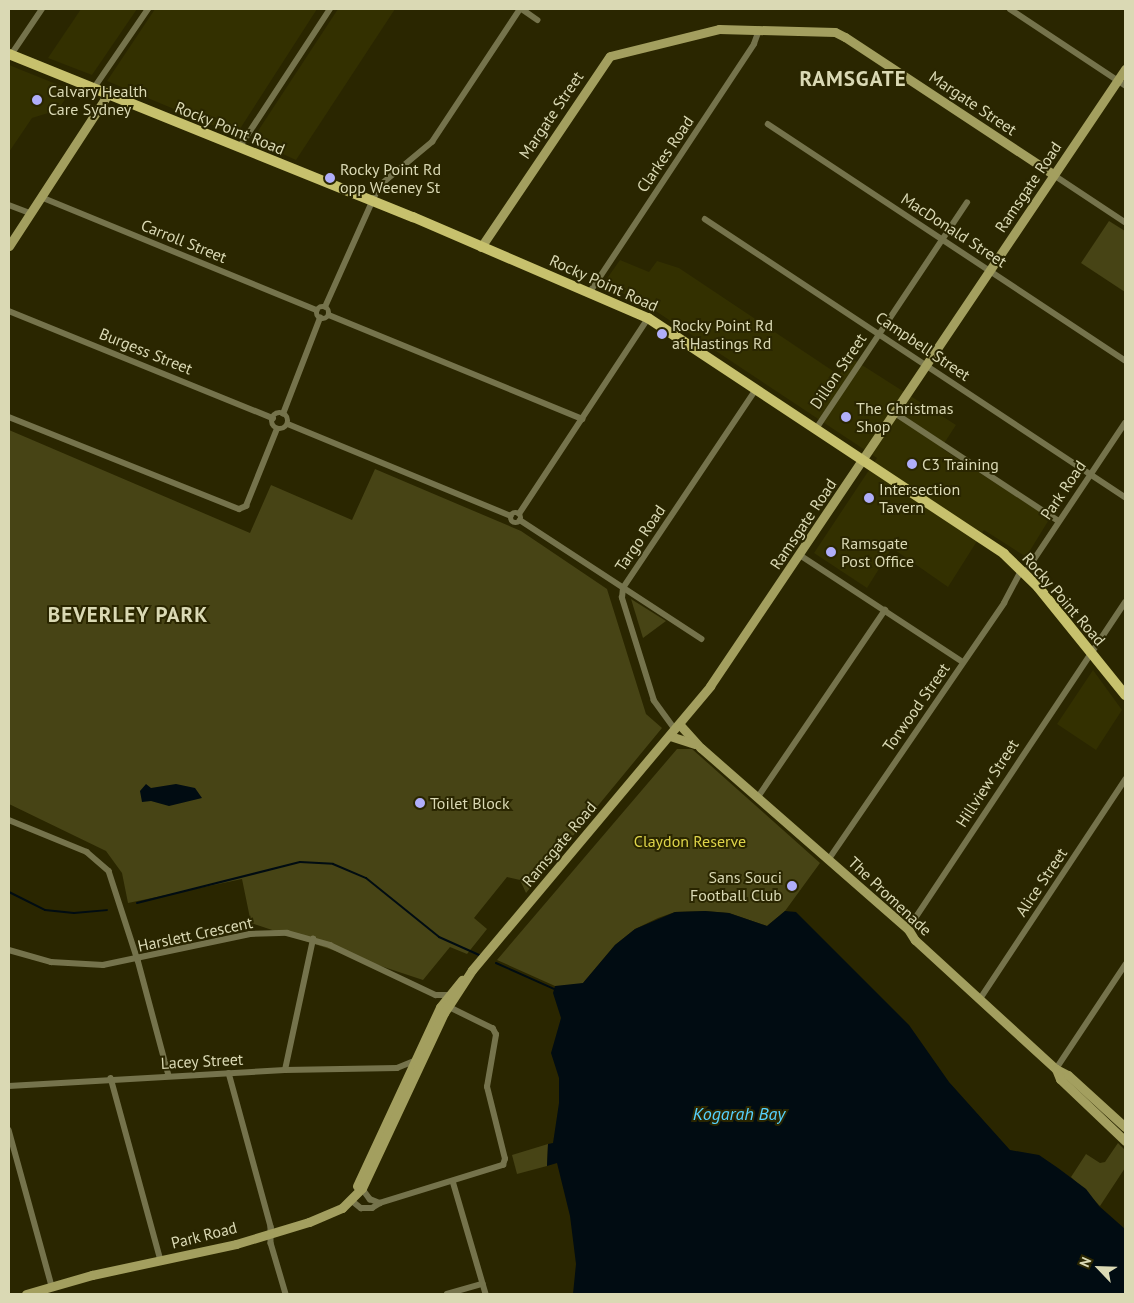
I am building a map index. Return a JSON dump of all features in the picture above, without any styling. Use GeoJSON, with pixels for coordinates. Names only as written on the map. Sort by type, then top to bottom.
{"type":"FeatureCollection","features":[{"type":"Feature","properties":{"kind":"main road","name":"Margate Street"},"geometry":{"type":"LineString","coordinates":[[482,247],[610,56],[707,31],[834,32],[845,37],[1054,175]]}},
{"type":"Feature","properties":{"kind":"main road","name":"Rocky Point Road"},"geometry":{"type":"LineString","coordinates":[[10,54],[370,200],[648,318],[1004,554],[1023,571],[1125,695]]}},
{"type":"Feature","properties":{"kind":"main road","name":"Ramsgate Road"},"geometry":{"type":"LineString","coordinates":[[351,1200],[362,1188],[448,995],[486,954],[677,728],[724,668],[1054,175],[1121,83],[1125,68]]}},
{"type":"Feature","properties":{"kind":"main road"},"geometry":{"type":"LineString","coordinates":[[9,246],[108,94]]}},
{"type":"Feature","properties":{"kind":"main road","name":"The Promenade"},"geometry":{"type":"LineString","coordinates":[[677,728],[701,748]]}},
{"type":"Feature","properties":{"kind":"main road","name":"The Promenade"},"geometry":{"type":"LineString","coordinates":[[677,728],[908,929],[915,940],[1056,1069],[1068,1075],[1125,1127]]}},
{"type":"Feature","properties":{"kind":"main road","name":"Ramsgate Road"},"geometry":{"type":"LineString","coordinates":[[351,1200],[414,1061],[444,1007],[472,970]]}},
{"type":"Feature","properties":{"kind":"main road","name":"The Promenade"},"geometry":{"type":"LineString","coordinates":[[1056,1069],[1060,1079],[1125,1141]]}},
{"type":"Feature","properties":{"kind":"main road","name":"Park Road"},"geometry":{"type":"LineString","coordinates":[[26,1294],[271,1233],[331,1214],[351,1200]]}},
{"type":"Feature","properties":{"kind":"street"},"geometry":{"type":"LineString","coordinates":[[10,54],[42,9]]}},
{"type":"Feature","properties":{"kind":"street"},"geometry":{"type":"LineString","coordinates":[[94,88],[148,9]]}},
{"type":"Feature","properties":{"kind":"street"},"geometry":{"type":"LineString","coordinates":[[239,148],[330,9]]}},
{"type":"Feature","properties":{"kind":"street"},"geometry":{"type":"LineString","coordinates":[[9,417],[230,507],[240,509],[246,506],[277,429],[273,418],[283,414],[320,318],[318,310],[325,307],[370,200],[379,186],[432,142],[521,9],[538,20]]}},
{"type":"Feature","properties":{"kind":"street"},"geometry":{"type":"LineString","coordinates":[[1010,9],[1121,83]]}},
{"type":"Feature","properties":{"kind":"street","name":"Clarkes Road"},"geometry":{"type":"LineString","coordinates":[[590,292],[751,48],[760,30]]}},
{"type":"Feature","properties":{"kind":"street","name":"MacDonald Street"},"geometry":{"type":"LineString","coordinates":[[768,124],[1125,360]]}},
{"type":"Feature","properties":{"kind":"street","name":"Margate Street"},"geometry":{"type":"LineString","coordinates":[[1054,175],[1125,222]]}},
{"type":"Feature","properties":{"kind":"street","name":"Carroll Street"},"geometry":{"type":"LineString","coordinates":[[40,197],[318,310]]}},
{"type":"Feature","properties":{"kind":"street","name":"Dillon Street"},"geometry":{"type":"LineString","coordinates":[[816,429],[966,202]]}},
{"type":"Feature","properties":{"kind":"street"},"geometry":{"type":"LineString","coordinates":[[9,205],[30,213]]}},
{"type":"Feature","properties":{"kind":"street","name":"Campbell Street"},"geometry":{"type":"LineString","coordinates":[[705,219],[1125,497]]}},
{"type":"Feature","properties":{"kind":"street"},"geometry":{"type":"LineString","coordinates":[[325,307],[329,315]]}},
{"type":"Feature","properties":{"kind":"street","name":"Burgess Street"},"geometry":{"type":"LineString","coordinates":[[9,311],[273,418]]}},
{"type":"Feature","properties":{"kind":"street"},"geometry":{"type":"LineString","coordinates":[[320,318],[329,315],[582,419]]}},
{"type":"Feature","properties":{"kind":"street"},"geometry":{"type":"LineString","coordinates":[[283,414],[288,424],[511,516],[519,514],[648,318]]}},
{"type":"Feature","properties":{"kind":"street","name":"Targo Road"},"geometry":{"type":"LineString","coordinates":[[677,728],[654,701],[622,598],[623,588],[756,389]]}},
{"type":"Feature","properties":{"kind":"street"},"geometry":{"type":"LineString","coordinates":[[895,413],[1059,521]]}},
{"type":"Feature","properties":{"kind":"street","name":"Park Road"},"geometry":{"type":"LineString","coordinates":[[1023,571],[1091,475],[1125,423]]}},
{"type":"Feature","properties":{"kind":"street"},"geometry":{"type":"LineString","coordinates":[[277,429],[288,424]]}},
{"type":"Feature","properties":{"kind":"street"},"geometry":{"type":"LineString","coordinates":[[519,514],[520,520],[702,640]]}},
{"type":"Feature","properties":{"kind":"street"},"geometry":{"type":"LineString","coordinates":[[511,516],[514,523],[520,520]]}},
{"type":"Feature","properties":{"kind":"street"},"geometry":{"type":"LineString","coordinates":[[800,555],[963,662]]}},
{"type":"Feature","properties":{"kind":"street","name":"Torwood Street"},"geometry":{"type":"LineString","coordinates":[[829,859],[1004,603],[1023,571]]}},
{"type":"Feature","properties":{"kind":"street","name":"Hillview Street"},"geometry":{"type":"LineString","coordinates":[[908,929],[1125,602]]}},
{"type":"Feature","properties":{"kind":"street"},"geometry":{"type":"LineString","coordinates":[[758,797],[885,610]]}},
{"type":"Feature","properties":{"kind":"street"},"geometry":{"type":"LineString","coordinates":[[667,716],[677,728]]}},
{"type":"Feature","properties":{"kind":"street","name":"Alice Street"},"geometry":{"type":"LineString","coordinates":[[980,999],[1125,780]]}},
{"type":"Feature","properties":{"kind":"street"},"geometry":{"type":"LineString","coordinates":[[9,820],[87,852],[103,863],[113,880],[138,960],[169,1076]]}},
{"type":"Feature","properties":{"kind":"street","name":"Harslett Crescent"},"geometry":{"type":"LineString","coordinates":[[9,950],[68,965],[103,965],[138,960],[250,934],[287,933],[313,939],[436,995],[448,995]]}},
{"type":"Feature","properties":{"kind":"street"},"geometry":{"type":"LineString","coordinates":[[286,1070],[313,939]]}},
{"type":"Feature","properties":{"kind":"street"},"geometry":{"type":"LineString","coordinates":[[1056,1069],[1125,965]]}},
{"type":"Feature","properties":{"kind":"street"},"geometry":{"type":"LineString","coordinates":[[351,1200],[361,1208],[372,1208],[380,1203],[498,1169],[505,1159],[488,1101],[487,1086],[496,1035],[493,1029],[444,1007],[436,995]]}},
{"type":"Feature","properties":{"kind":"street","name":"Lacey Street"},"geometry":{"type":"LineString","coordinates":[[9,1086],[111,1078],[286,1070],[397,1068],[414,1061]]}},
{"type":"Feature","properties":{"kind":"street"},"geometry":{"type":"LineString","coordinates":[[397,1068],[407,1078]]}},
{"type":"Feature","properties":{"kind":"street"},"geometry":{"type":"LineString","coordinates":[[228,1073],[271,1233],[271,1243],[286,1294]]}},
{"type":"Feature","properties":{"kind":"street"},"geometry":{"type":"LineString","coordinates":[[111,1078],[161,1261]]}},
{"type":"Feature","properties":{"kind":"street"},"geometry":{"type":"LineString","coordinates":[[9,1130],[52,1286]]}},
{"type":"Feature","properties":{"kind":"street"},"geometry":{"type":"LineString","coordinates":[[453,1181],[486,1294]]}},
{"type":"Feature","properties":{"kind":"street"},"geometry":{"type":"LineString","coordinates":[[362,1188],[370,1199],[380,1203]]}},
{"type":"Feature","properties":{"kind":"street"},"geometry":{"type":"LineString","coordinates":[[447,1294],[482,1284]]}},
{"type":"Feature","properties":{"kind":"shaded area"},"geometry":{"type":"Polygon","coordinates":[[[81,9],[137,9],[92,75],[48,58],[81,9]]]}},
{"type":"Feature","properties":{"kind":"shaded area"},"geometry":{"type":"Polygon","coordinates":[[[155,9],[317,9],[236,135],[107,81],[155,9]]]}},
{"type":"Feature","properties":{"kind":"shaded area"},"geometry":{"type":"Polygon","coordinates":[[[338,9],[395,9],[296,160],[256,142],[256,134],[338,9]]]}},
{"type":"Feature","properties":{"kind":"shaded area","name":"Calvary Health Care Sydney"},"geometry":{"type":"Polygon","coordinates":[[[9,65],[71,90],[58,110],[32,118],[9,152],[9,65]]]}},
{"type":"Feature","properties":{"kind":"shaded area"},"geometry":{"type":"Polygon","coordinates":[[[620,260],[649,272],[657,261],[679,268],[839,375],[851,358],[956,425],[941,448],[1050,518],[1026,557],[984,530],[948,587],[892,548],[867,588],[814,553],[877,458],[645,304],[603,284],[620,260]]]}},
{"type":"Feature","properties":{"kind":"shaded area"},"geometry":{"type":"Polygon","coordinates":[[[1093,670],[1122,710],[1096,750],[1057,724],[1093,670]]]}},
{"type":"Feature","properties":{"kind":"green space"},"geometry":{"type":"Polygon","coordinates":[[[1109,221],[1125,231],[1125,292],[1081,263],[1109,221]]]}},
{"type":"Feature","properties":{"kind":"green space"},"geometry":{"type":"Polygon","coordinates":[[[9,430],[250,533],[271,485],[352,520],[375,469],[521,531],[607,589],[646,714],[662,728],[526,893],[520,880],[507,877],[474,918],[487,929],[467,954],[450,947],[423,980],[251,923],[242,879],[128,903],[122,873],[106,851],[9,804],[9,430]]]}},
{"type":"Feature","properties":{"kind":"green space"},"geometry":{"type":"Polygon","coordinates":[[[631,599],[666,621],[643,638],[631,599]]]}},
{"type":"Feature","properties":{"kind":"green space","name":"Claydon Reserve"},"geometry":{"type":"Polygon","coordinates":[[[677,749],[692,749],[820,863],[785,911],[767,926],[729,913],[705,911],[675,912],[658,918],[635,929],[615,945],[583,983],[574,986],[555,986],[497,960],[677,749]]]}},
{"type":"Feature","properties":{"kind":"green space"},"geometry":{"type":"Polygon","coordinates":[[[1118,1143],[1125,1150],[1125,1168],[1100,1206],[1071,1177],[1086,1154],[1100,1163],[1105,1162],[1118,1143]]]}},
{"type":"Feature","properties":{"kind":"green space"},"geometry":{"type":"Polygon","coordinates":[[[548,1144],[547,1166],[517,1174],[512,1155],[548,1144]]]}},
{"type":"Feature","properties":{"kind":"water"},"geometry":{"type":"Polygon","coordinates":[[[146,784],[151,788],[176,784],[195,788],[202,798],[169,806],[151,801],[142,802],[140,791],[146,784]]]}},
{"type":"Feature","properties":{"kind":"water","name":"Kogarah Bay"},"geometry":{"type":"Polygon","coordinates":[[[705,911],[729,913],[767,926],[785,911],[796,912],[909,1025],[949,1082],[1010,1150],[1039,1155],[1058,1168],[1086,1189],[1099,1206],[1125,1229],[1125,1294],[573,1294],[576,1264],[570,1216],[557,1163],[547,1166],[548,1144],[553,1143],[559,1103],[559,1078],[551,1053],[561,1018],[553,993],[555,986],[583,983],[615,945],[635,929],[675,912],[705,911]]]}},
{"type":"Feature","properties":{"kind":"waterway"},"geometry":{"type":"LineString","coordinates":[[137,903],[300,862],[333,864],[366,878],[439,937],[479,955]]}},
{"type":"Feature","properties":{"kind":"waterway"},"geometry":{"type":"LineString","coordinates":[[9,892],[45,910],[74,913],[107,910]]}},
{"type":"Feature","properties":{"kind":"waterway"},"geometry":{"type":"LineString","coordinates":[[496,963],[554,989]]}},
{"type":"Feature","properties":{"kind":"place","name":"Calvary Health Care Sydney"},"geometry":{"type":"Point","coordinates":[37,100]}},
{"type":"Feature","properties":{"kind":"place","name":"Rocky Point Rd opp Weeney St"},"geometry":{"type":"Point","coordinates":[330,178]}},
{"type":"Feature","properties":{"kind":"place","name":"Rocky Point Rd at Hastings Rd"},"geometry":{"type":"Point","coordinates":[662,334]}},
{"type":"Feature","properties":{"kind":"place","name":"The Christmas Shop"},"geometry":{"type":"Point","coordinates":[846,417]}},
{"type":"Feature","properties":{"kind":"place","name":"C3 Training"},"geometry":{"type":"Point","coordinates":[912,464]}},
{"type":"Feature","properties":{"kind":"place","name":"Intersection Tavern"},"geometry":{"type":"Point","coordinates":[869,498]}},
{"type":"Feature","properties":{"kind":"place","name":"Ramsgate Post Office"},"geometry":{"type":"Point","coordinates":[831,552]}},
{"type":"Feature","properties":{"kind":"place","name":"Toilet Block"},"geometry":{"type":"Point","coordinates":[420,803]}},
{"type":"Feature","properties":{"kind":"place","name":"Sans Souci Football Club"},"geometry":{"type":"Point","coordinates":[792,886]}},
{"type":"Feature","properties":{"kind":"district","name":"RAMSGATE"},"geometry":{"type":"Point","coordinates":[853,79]}},
{"type":"Feature","properties":{"kind":"district","name":"BEVERLEY PARK"},"geometry":{"type":"Point","coordinates":[128,615]}}]}
